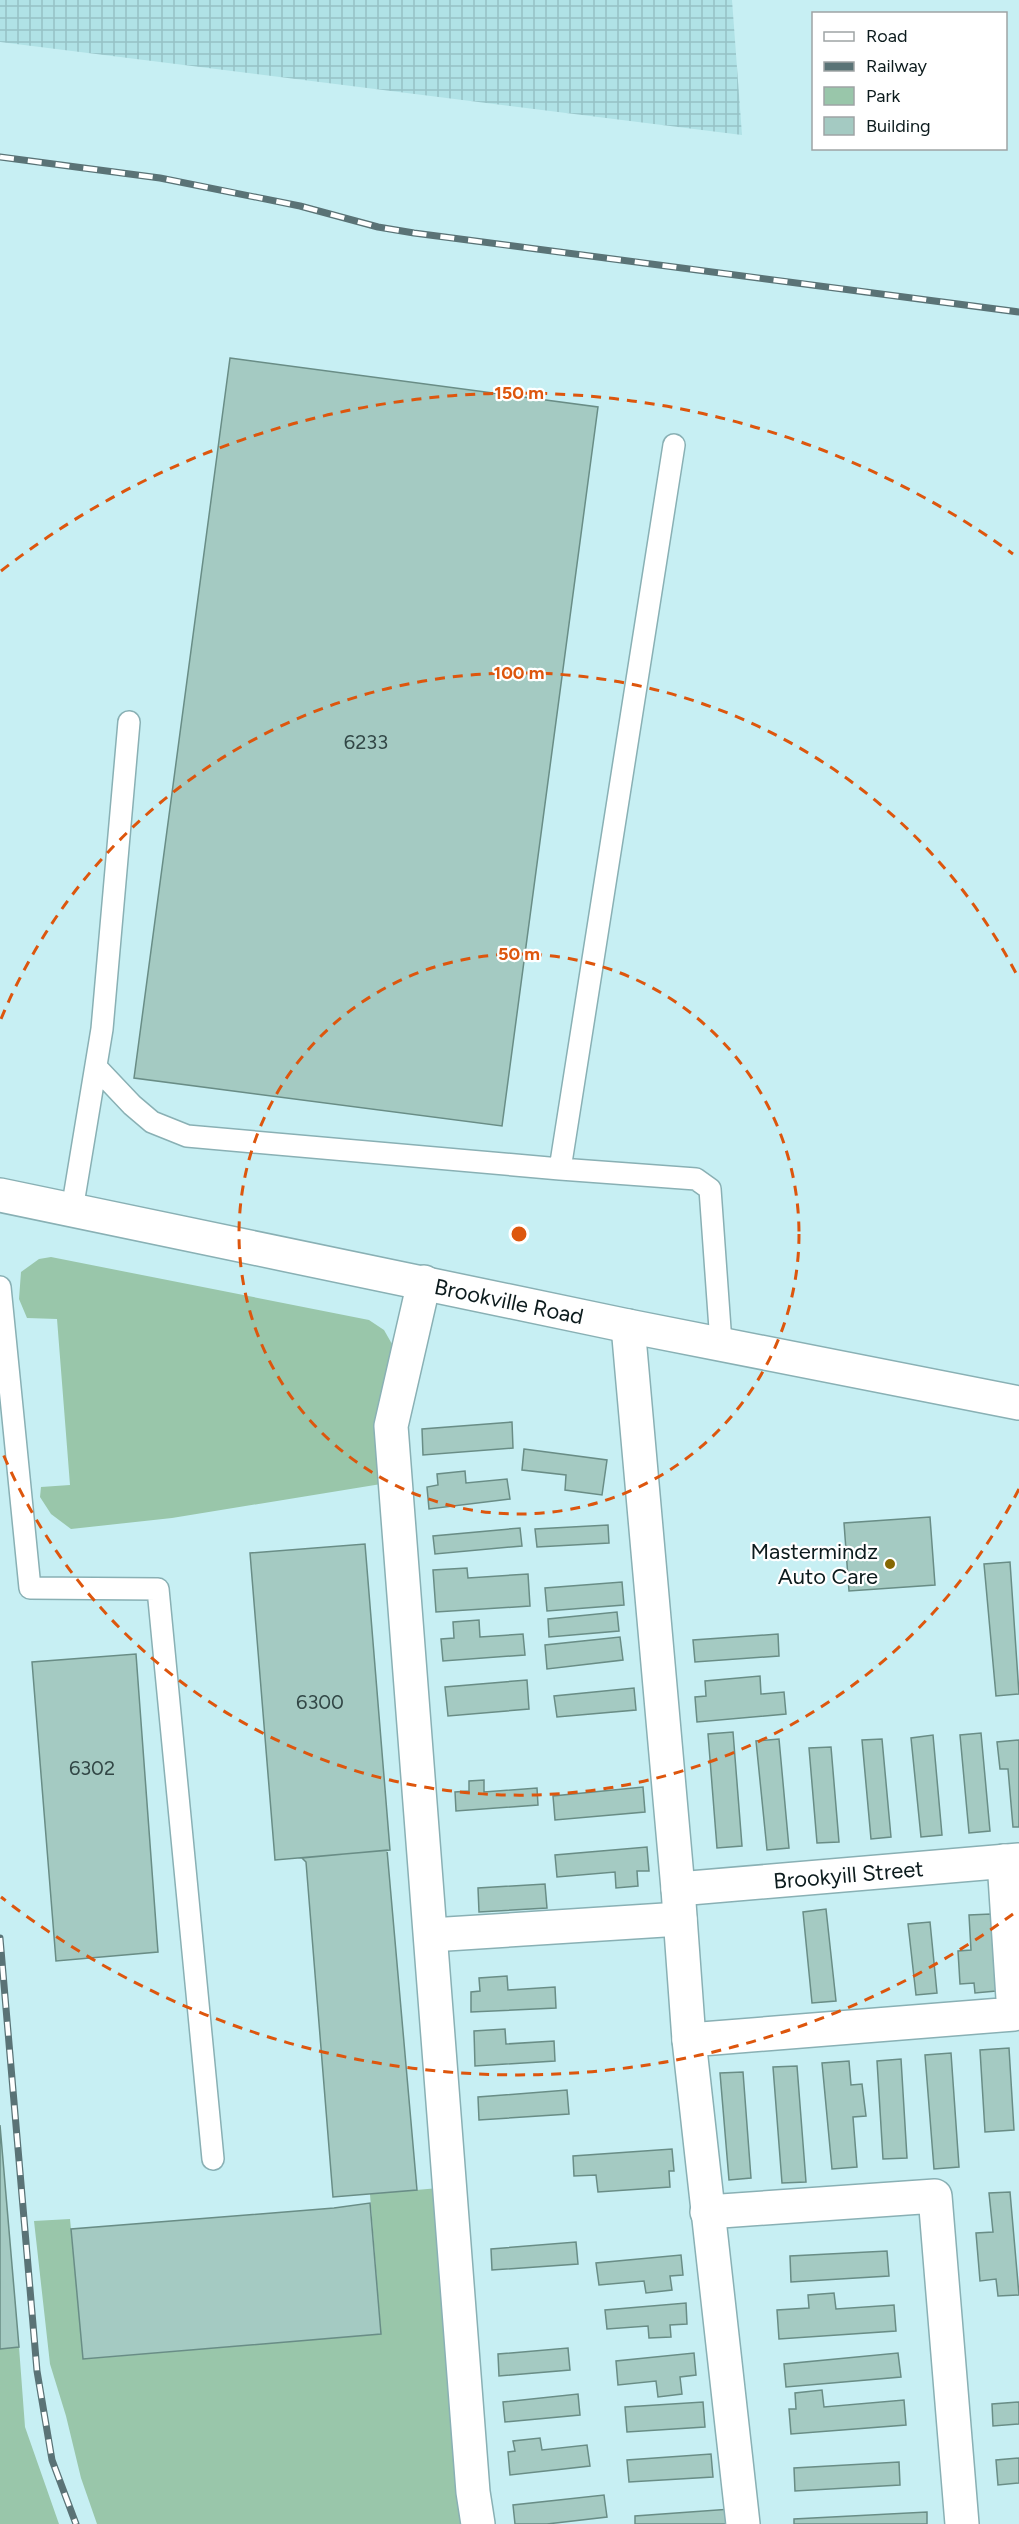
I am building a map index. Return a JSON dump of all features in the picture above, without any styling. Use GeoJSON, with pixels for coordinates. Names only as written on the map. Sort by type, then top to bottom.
{"type":"FeatureCollection","features":[{"type":"Feature","properties":{"kind":"street","name":"Brookville Road"},"geometry":{"type":"LineString","coordinates":[[0,1195],[628,1326],[1019,1403]]}},
{"type":"Feature","properties":{"kind":"street"},"geometry":{"type":"LineString","coordinates":[[424,1282],[392,1426],[473,2492],[478,2524]]}},
{"type":"Feature","properties":{"kind":"street"},"geometry":{"type":"LineString","coordinates":[[628,1326],[689,2040],[743,2524]]}},
{"type":"Feature","properties":{"kind":"street"},"geometry":{"type":"LineString","coordinates":[[689,2040],[1014,2014],[1011,1861]]}},
{"type":"Feature","properties":{"kind":"street","name":"Brookyill Street"},"geometry":{"type":"LineString","coordinates":[[431,1935],[1011,1861]]}},
{"type":"Feature","properties":{"kind":"street"},"geometry":{"type":"LineString","coordinates":[[707,2212],[935,2196],[962,2524]]}},
{"type":"Feature","properties":{"kind":"lane"},"geometry":{"type":"LineString","coordinates":[[560,1169],[674,445]]}},
{"type":"Feature","properties":{"kind":"lane"},"geometry":{"type":"LineString","coordinates":[[72,1210],[102,1029],[129,722]]}},
{"type":"Feature","properties":{"kind":"lane"},"geometry":{"type":"LineString","coordinates":[[96,1067],[132,1105],[152,1122],[187,1136],[696,1179],[710,1189],[721,1343]]}},
{"type":"Feature","properties":{"kind":"lane"},"geometry":{"type":"LineString","coordinates":[[0,1287],[30,1588],[158,1589],[213,2159]]}},
{"type":"Feature","properties":{"kind":"shaded area"},"geometry":{"type":"Polygon","coordinates":[[[0,0],[732,0],[742,135],[0,42],[0,0]]]}},
{"type":"Feature","properties":{"kind":"green space"},"geometry":{"type":"Polygon","coordinates":[[[51,1257],[369,1320],[384,1330],[392,1344],[379,1423],[381,1484],[172,1518],[71,1529],[51,1514],[40,1497],[41,1487],[70,1485],[57,1319],[27,1318],[19,1299],[21,1272],[39,1259],[51,1257]]]}},
{"type":"Feature","properties":{"kind":"green space"},"geometry":{"type":"Polygon","coordinates":[[[439,2188],[463,2524],[97,2524],[81,2478],[50,2364],[34,2221],[70,2219],[83,2359],[381,2334],[370,2194],[439,2188]]]}},
{"type":"Feature","properties":{"kind":"green space"},"geometry":{"type":"Polygon","coordinates":[[[19,2347],[25,2427],[59,2524],[0,2524],[0,2349],[19,2347]]]}},
{"type":"Feature","properties":{"kind":"building"},"geometry":{"type":"Polygon","coordinates":[[[230,358],[598,407],[502,1126],[134,1078],[230,358]]]}},
{"type":"Feature","properties":{"kind":"building"},"geometry":{"type":"Polygon","coordinates":[[[512,1422],[513,1448],[423,1455],[422,1429],[512,1422]]]}},
{"type":"Feature","properties":{"kind":"building"},"geometry":{"type":"Polygon","coordinates":[[[524,1449],[607,1460],[602,1495],[565,1490],[566,1475],[522,1470],[524,1449]]]}},
{"type":"Feature","properties":{"kind":"building"},"geometry":{"type":"Polygon","coordinates":[[[465,1471],[466,1483],[507,1479],[510,1499],[429,1509],[427,1487],[438,1485],[437,1474],[465,1471]]]}},
{"type":"Feature","properties":{"kind":"building","name":"Mastermindz Auto Care"},"geometry":{"type":"Polygon","coordinates":[[[930,1517],[935,1585],[849,1591],[844,1523],[930,1517]]]}},
{"type":"Feature","properties":{"kind":"building"},"geometry":{"type":"Polygon","coordinates":[[[608,1525],[609,1543],[537,1547],[535,1529],[608,1525]]]}},
{"type":"Feature","properties":{"kind":"building"},"geometry":{"type":"Polygon","coordinates":[[[520,1528],[522,1546],[435,1554],[433,1536],[520,1528]]]}},
{"type":"Feature","properties":{"kind":"building"},"geometry":{"type":"Polygon","coordinates":[[[365,1544],[390,1850],[275,1860],[250,1553],[365,1544]]]}},
{"type":"Feature","properties":{"kind":"building"},"geometry":{"type":"Polygon","coordinates":[[[1010,1562],[1019,1694],[996,1696],[984,1564],[1010,1562]]]}},
{"type":"Feature","properties":{"kind":"building"},"geometry":{"type":"Polygon","coordinates":[[[467,1568],[468,1578],[528,1574],[530,1606],[436,1612],[433,1570],[467,1568]]]}},
{"type":"Feature","properties":{"kind":"building"},"geometry":{"type":"Polygon","coordinates":[[[622,1582],[624,1605],[547,1611],[545,1588],[622,1582]]]}},
{"type":"Feature","properties":{"kind":"building"},"geometry":{"type":"Polygon","coordinates":[[[617,1612],[619,1631],[549,1637],[548,1619],[617,1612]]]}},
{"type":"Feature","properties":{"kind":"building"},"geometry":{"type":"Polygon","coordinates":[[[479,1620],[480,1637],[523,1634],[525,1655],[443,1661],[441,1639],[454,1638],[453,1622],[479,1620]]]}},
{"type":"Feature","properties":{"kind":"building"},"geometry":{"type":"Polygon","coordinates":[[[778,1634],[779,1656],[695,1662],[693,1640],[778,1634]]]}},
{"type":"Feature","properties":{"kind":"building"},"geometry":{"type":"Polygon","coordinates":[[[620,1637],[623,1660],[547,1669],[545,1645],[620,1637]]]}},
{"type":"Feature","properties":{"kind":"building"},"geometry":{"type":"Polygon","coordinates":[[[136,1654],[158,1952],[56,1961],[32,1662],[136,1654]]]}},
{"type":"Feature","properties":{"kind":"building"},"geometry":{"type":"Polygon","coordinates":[[[760,1676],[761,1694],[784,1692],[786,1714],[697,1722],[695,1697],[706,1696],[705,1681],[760,1676]]]}},
{"type":"Feature","properties":{"kind":"building"},"geometry":{"type":"Polygon","coordinates":[[[527,1680],[529,1709],[448,1716],[445,1687],[527,1680]]]}},
{"type":"Feature","properties":{"kind":"building"},"geometry":{"type":"Polygon","coordinates":[[[634,1688],[636,1710],[557,1717],[554,1696],[634,1688]]]}},
{"type":"Feature","properties":{"kind":"building"},"geometry":{"type":"Polygon","coordinates":[[[733,1732],[742,1846],[717,1848],[708,1734],[733,1732]]]}},
{"type":"Feature","properties":{"kind":"building"},"geometry":{"type":"Polygon","coordinates":[[[981,1733],[990,1831],[969,1833],[960,1735],[981,1733]]]}},
{"type":"Feature","properties":{"kind":"building"},"geometry":{"type":"Polygon","coordinates":[[[933,1735],[942,1835],[921,1837],[911,1738],[933,1735]]]}},
{"type":"Feature","properties":{"kind":"building"},"geometry":{"type":"Polygon","coordinates":[[[779,1739],[789,1848],[767,1850],[756,1741],[779,1739]]]}},
{"type":"Feature","properties":{"kind":"building"},"geometry":{"type":"Polygon","coordinates":[[[882,1739],[891,1837],[871,1839],[862,1740],[882,1739]]]}},
{"type":"Feature","properties":{"kind":"building"},"geometry":{"type":"Polygon","coordinates":[[[1019,1740],[1019,1827],[1013,1827],[1008,1769],[1000,1769],[997,1742],[1019,1740]]]}},
{"type":"Feature","properties":{"kind":"building"},"geometry":{"type":"Polygon","coordinates":[[[831,1747],[839,1842],[817,1843],[809,1748],[831,1747]]]}},
{"type":"Feature","properties":{"kind":"building"},"geometry":{"type":"Polygon","coordinates":[[[484,1780],[484,1792],[537,1788],[538,1805],[456,1811],[455,1792],[469,1791],[469,1781],[484,1780]]]}},
{"type":"Feature","properties":{"kind":"building"},"geometry":{"type":"Polygon","coordinates":[[[643,1787],[645,1812],[555,1820],[553,1796],[643,1787]]]}},
{"type":"Feature","properties":{"kind":"building"},"geometry":{"type":"Polygon","coordinates":[[[647,1847],[649,1871],[637,1871],[638,1886],[616,1888],[615,1872],[557,1877],[555,1855],[647,1847]]]}},
{"type":"Feature","properties":{"kind":"building"},"geometry":{"type":"Polygon","coordinates":[[[387,1850],[417,2190],[333,2197],[306,1862],[302,1858],[387,1850]]]}},
{"type":"Feature","properties":{"kind":"building"},"geometry":{"type":"Polygon","coordinates":[[[545,1884],[547,1908],[479,1912],[478,1888],[545,1884]]]}},
{"type":"Feature","properties":{"kind":"building"},"geometry":{"type":"Polygon","coordinates":[[[826,1909],[836,2001],[812,2003],[803,1912],[826,1909]]]}},
{"type":"Feature","properties":{"kind":"building"},"geometry":{"type":"Polygon","coordinates":[[[991,1914],[996,1991],[975,1993],[974,1983],[960,1984],[958,1951],[971,1950],[969,1915],[991,1914]]]}},
{"type":"Feature","properties":{"kind":"building"},"geometry":{"type":"Polygon","coordinates":[[[930,1922],[937,1993],[916,1995],[908,1924],[930,1922]]]}},
{"type":"Feature","properties":{"kind":"building"},"geometry":{"type":"Polygon","coordinates":[[[507,1976],[508,1990],[555,1987],[556,2008],[471,2012],[471,1992],[480,1991],[479,1978],[507,1976]]]}},
{"type":"Feature","properties":{"kind":"building"},"geometry":{"type":"Polygon","coordinates":[[[505,2029],[506,2044],[554,2041],[555,2061],[475,2066],[474,2031],[505,2029]]]}},
{"type":"Feature","properties":{"kind":"building"},"geometry":{"type":"Polygon","coordinates":[[[1009,2048],[1014,2130],[985,2132],[980,2050],[1009,2048]]]}},
{"type":"Feature","properties":{"kind":"building"},"geometry":{"type":"Polygon","coordinates":[[[951,2053],[959,2167],[934,2169],[925,2055],[951,2053]]]}},
{"type":"Feature","properties":{"kind":"building"},"geometry":{"type":"Polygon","coordinates":[[[901,2059],[907,2158],[883,2159],[877,2061],[901,2059]]]}},
{"type":"Feature","properties":{"kind":"building"},"geometry":{"type":"Polygon","coordinates":[[[849,2061],[851,2085],[862,2084],[866,2116],[853,2117],[857,2167],[832,2169],[822,2063],[849,2061]]]}},
{"type":"Feature","properties":{"kind":"building"},"geometry":{"type":"Polygon","coordinates":[[[797,2066],[806,2182],[782,2183],[773,2067],[797,2066]]]}},
{"type":"Feature","properties":{"kind":"building"},"geometry":{"type":"Polygon","coordinates":[[[743,2072],[751,2178],[729,2180],[720,2073],[743,2072]]]}},
{"type":"Feature","properties":{"kind":"building"},"geometry":{"type":"Polygon","coordinates":[[[567,2090],[569,2114],[479,2120],[478,2097],[567,2090]]]}},
{"type":"Feature","properties":{"kind":"building"},"geometry":{"type":"Polygon","coordinates":[[[0,2125],[19,2347],[0,2349],[0,2125]]]}},
{"type":"Feature","properties":{"kind":"building"},"geometry":{"type":"Polygon","coordinates":[[[672,2149],[674,2171],[669,2171],[670,2187],[598,2192],[596,2175],[574,2176],[573,2156],[672,2149]]]}},
{"type":"Feature","properties":{"kind":"building"},"geometry":{"type":"Polygon","coordinates":[[[1010,2192],[1019,2295],[998,2296],[996,2279],[980,2281],[976,2233],[993,2232],[989,2193],[1010,2192]]]}},
{"type":"Feature","properties":{"kind":"building"},"geometry":{"type":"Polygon","coordinates":[[[370,2203],[381,2334],[83,2359],[71,2229],[334,2208],[370,2203]]]}},
{"type":"Feature","properties":{"kind":"building"},"geometry":{"type":"Polygon","coordinates":[[[576,2242],[578,2264],[492,2270],[491,2249],[576,2242]]]}},
{"type":"Feature","properties":{"kind":"building"},"geometry":{"type":"Polygon","coordinates":[[[887,2251],[889,2276],[791,2282],[790,2256],[887,2251]]]}},
{"type":"Feature","properties":{"kind":"building"},"geometry":{"type":"Polygon","coordinates":[[[681,2255],[683,2275],[670,2276],[672,2290],[646,2293],[644,2281],[599,2285],[596,2263],[681,2255]]]}},
{"type":"Feature","properties":{"kind":"building"},"geometry":{"type":"Polygon","coordinates":[[[834,2293],[836,2309],[894,2305],[896,2331],[779,2339],[777,2310],[809,2308],[808,2295],[834,2293]]]}},
{"type":"Feature","properties":{"kind":"building"},"geometry":{"type":"Polygon","coordinates":[[[686,2303],[687,2324],[670,2325],[671,2337],[649,2338],[648,2326],[607,2329],[605,2310],[686,2303]]]}},
{"type":"Feature","properties":{"kind":"building"},"geometry":{"type":"Polygon","coordinates":[[[568,2348],[570,2370],[499,2376],[498,2354],[568,2348]]]}},
{"type":"Feature","properties":{"kind":"building"},"geometry":{"type":"Polygon","coordinates":[[[694,2353],[696,2375],[680,2377],[682,2394],[658,2397],[656,2381],[618,2385],[616,2361],[694,2353]]]}},
{"type":"Feature","properties":{"kind":"building"},"geometry":{"type":"Polygon","coordinates":[[[898,2353],[901,2377],[786,2387],[784,2364],[898,2353]]]}},
{"type":"Feature","properties":{"kind":"building"},"geometry":{"type":"Polygon","coordinates":[[[822,2390],[824,2407],[904,2400],[906,2425],[791,2434],[789,2409],[796,2409],[795,2393],[822,2390]]]}},
{"type":"Feature","properties":{"kind":"building"},"geometry":{"type":"Polygon","coordinates":[[[578,2394],[580,2415],[505,2422],[503,2402],[578,2394]]]}},
{"type":"Feature","properties":{"kind":"building"},"geometry":{"type":"Polygon","coordinates":[[[703,2402],[705,2427],[627,2432],[625,2407],[703,2402]]]}},
{"type":"Feature","properties":{"kind":"building"},"geometry":{"type":"Polygon","coordinates":[[[1019,2402],[1019,2424],[993,2426],[992,2404],[1019,2402]]]}},
{"type":"Feature","properties":{"kind":"building"},"geometry":{"type":"Polygon","coordinates":[[[540,2438],[542,2450],[587,2445],[590,2466],[510,2475],[508,2452],[515,2451],[513,2441],[540,2438]]]}},
{"type":"Feature","properties":{"kind":"building"},"geometry":{"type":"Polygon","coordinates":[[[711,2454],[713,2477],[629,2482],[627,2460],[711,2454]]]}},
{"type":"Feature","properties":{"kind":"building"},"geometry":{"type":"Polygon","coordinates":[[[1019,2458],[1019,2483],[998,2485],[996,2460],[1019,2458]]]}},
{"type":"Feature","properties":{"kind":"building"},"geometry":{"type":"Polygon","coordinates":[[[899,2462],[900,2485],[795,2491],[794,2468],[899,2462]]]}},
{"type":"Feature","properties":{"kind":"building"},"geometry":{"type":"Polygon","coordinates":[[[604,2495],[607,2517],[547,2524],[515,2524],[513,2505],[604,2495]]]}},
{"type":"Feature","properties":{"kind":"building"},"geometry":{"type":"Polygon","coordinates":[[[731,2509],[732,2524],[635,2524],[635,2516],[731,2509]]]}},
{"type":"Feature","properties":{"kind":"building"},"geometry":{"type":"Polygon","coordinates":[[[927,2512],[927,2524],[794,2524],[794,2519],[927,2512]]]}},
{"type":"Feature","properties":{"kind":"railway"},"geometry":{"type":"LineString","coordinates":[[0,157],[160,178],[300,206],[378,227],[414,233],[1019,312]]}},
{"type":"Feature","properties":{"kind":"railway"},"geometry":{"type":"LineString","coordinates":[[0,1938],[37,2371],[52,2460],[76,2524]]}},
{"type":"Feature","properties":{"kind":"place","name":"Mastermindz Auto Care"},"geometry":{"type":"Point","coordinates":[890,1564]}}]}
